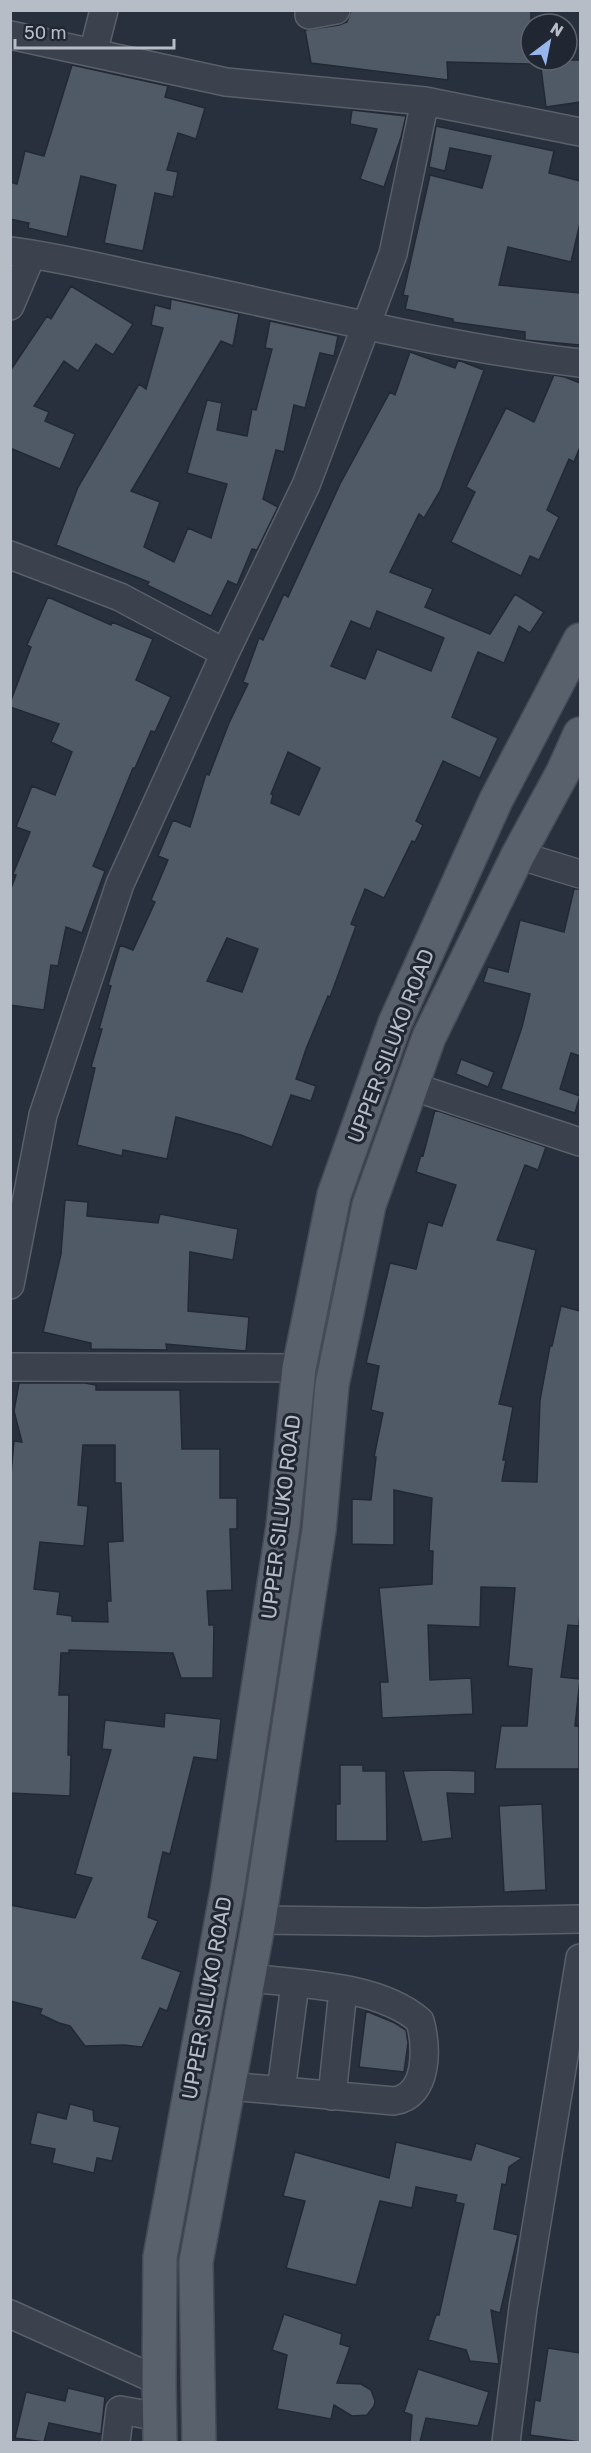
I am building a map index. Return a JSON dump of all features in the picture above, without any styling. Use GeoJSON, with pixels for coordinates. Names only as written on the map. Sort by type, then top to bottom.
{"type":"FeatureCollection","features":[{"type":"Feature","properties":{"kind":"main road","name":"UPPER SILUKO ROAD"},"geometry":{"type":"LineString","coordinates":[[160,2430],[160,2257],[227,1891],[283,1526],[298,1368],[334,1195],[395,1023],[496,800],[580,640]]}},
{"type":"Feature","properties":{"kind":"main road","name":"UPPER SILUKO ROAD"},"geometry":{"type":"LineString","coordinates":[[198,2442],[196,2262],[259,1920],[319,1530],[332,1385],[369,1205],[429,1037],[518,855],[572,775],[580,734]]}},
{"type":"Feature","properties":{"kind":"street"},"geometry":{"type":"LineString","coordinates":[[93,53],[104,10]]}},
{"type":"Feature","properties":{"kind":"street"},"geometry":{"type":"LineString","coordinates":[[309,15],[336,10]]}},
{"type":"Feature","properties":{"kind":"street"},"geometry":{"type":"LineString","coordinates":[[10,35],[226,82],[425,101],[580,132]]}},
{"type":"Feature","properties":{"kind":"street"},"geometry":{"type":"LineString","coordinates":[[10,1285],[43,1114],[120,884],[225,652],[306,485],[393,254],[425,101]]}},
{"type":"Feature","properties":{"kind":"street"},"geometry":{"type":"LineString","coordinates":[[10,306],[21,252],[226,294],[365,326],[531,357],[580,363]]}},
{"type":"Feature","properties":{"kind":"street"},"geometry":{"type":"LineString","coordinates":[[10,555],[120,597],[225,652]]}},
{"type":"Feature","properties":{"kind":"street"},"geometry":{"type":"LineString","coordinates":[[518,855],[580,874]]}},
{"type":"Feature","properties":{"kind":"street"},"geometry":{"type":"LineString","coordinates":[[411,1086],[580,1142]]}},
{"type":"Feature","properties":{"kind":"street"},"geometry":{"type":"LineString","coordinates":[[10,1368],[298,1368]]}},
{"type":"Feature","properties":{"kind":"street"},"geometry":{"type":"LineString","coordinates":[[259,1920],[426,1922],[580,1918]]}},
{"type":"Feature","properties":{"kind":"street"},"geometry":{"type":"LineString","coordinates":[[506,2442],[523,2308],[580,1958]]}},
{"type":"Feature","properties":{"kind":"street"},"geometry":{"type":"LineString","coordinates":[[229,2086],[394,2101],[405,2099],[413,2091],[419,2080],[425,2052],[420,2021],[411,2013],[382,1999],[343,1990],[248,1978]]}},
{"type":"Feature","properties":{"kind":"street"},"geometry":{"type":"LineString","coordinates":[[281,2091],[295,1984]]}},
{"type":"Feature","properties":{"kind":"street"},"geometry":{"type":"LineString","coordinates":[[332,2096],[343,1990]]}},
{"type":"Feature","properties":{"kind":"street"},"geometry":{"type":"LineString","coordinates":[[10,2314],[159,2381]]}},
{"type":"Feature","properties":{"kind":"street"},"geometry":{"type":"LineString","coordinates":[[116,2442],[120,2410],[160,2430]]}},
{"type":"Feature","properties":{"kind":"building"},"geometry":{"type":"Polygon","coordinates":[[[531,10],[531,12],[519,12],[519,64],[447,62],[448,80],[311,63],[305,30],[347,22],[351,11],[531,10]]]}},
{"type":"Feature","properties":{"kind":"building"},"geometry":{"type":"Polygon","coordinates":[[[580,60],[580,102],[546,107],[542,72],[579,72],[580,60]]]}},
{"type":"Feature","properties":{"kind":"building"},"geometry":{"type":"Polygon","coordinates":[[[72,65],[168,86],[165,97],[205,108],[196,139],[178,133],[167,170],[178,172],[173,197],[155,193],[143,251],[104,243],[116,185],[81,176],[67,237],[28,228],[29,223],[10,219],[10,182],[17,184],[25,151],[44,156],[72,65]]]}},
{"type":"Feature","properties":{"kind":"building"},"geometry":{"type":"Polygon","coordinates":[[[352,110],[406,116],[384,187],[360,179],[377,129],[350,124],[352,110]]]}},
{"type":"Feature","properties":{"kind":"building"},"geometry":{"type":"Polygon","coordinates":[[[436,126],[554,151],[549,173],[580,181],[580,223],[571,262],[508,247],[499,285],[580,293],[580,345],[525,340],[525,332],[453,322],[453,319],[405,309],[408,296],[403,295],[430,175],[482,188],[491,156],[450,148],[445,171],[429,167],[436,126]]]}},
{"type":"Feature","properties":{"kind":"building"},"geometry":{"type":"Polygon","coordinates":[[[71,286],[133,324],[113,355],[96,344],[78,371],[64,361],[34,406],[49,412],[45,421],[75,434],[60,469],[10,448],[10,371],[47,316],[51,319],[71,286]]]}},
{"type":"Feature","properties":{"kind":"building"},"geometry":{"type":"Polygon","coordinates":[[[171,299],[239,314],[233,346],[221,341],[131,491],[160,502],[144,547],[174,562],[188,528],[211,538],[227,484],[187,473],[207,400],[222,403],[217,430],[247,436],[252,409],[256,410],[272,349],[265,348],[270,321],[338,336],[334,356],[320,353],[305,408],[294,405],[284,452],[276,450],[263,499],[278,507],[257,550],[252,549],[237,585],[228,581],[211,616],[147,585],[149,582],[56,545],[78,487],[139,384],[146,389],[163,328],[151,325],[155,305],[170,309],[171,299]]]}},
{"type":"Feature","properties":{"kind":"building"},"geometry":{"type":"Polygon","coordinates":[[[410,352],[455,368],[458,360],[484,370],[440,491],[424,518],[419,514],[390,572],[433,589],[425,607],[490,634],[515,594],[544,612],[530,633],[519,626],[504,663],[478,652],[452,717],[498,738],[480,778],[443,761],[416,821],[423,825],[415,842],[412,841],[384,898],[365,889],[351,924],[356,926],[296,1079],[316,1086],[311,1101],[291,1095],[272,1147],[241,1135],[176,1117],[167,1159],[123,1150],[122,1156],[77,1145],[95,1068],[91,1067],[102,1029],[99,1029],[111,986],[108,985],[120,945],[133,950],[155,902],[151,900],[168,860],[158,856],[173,820],[190,827],[206,774],[209,775],[229,723],[248,684],[243,682],[259,638],[263,640],[284,594],[288,597],[340,484],[390,392],[395,395],[410,352]],[[377,611],[370,629],[351,621],[331,666],[365,679],[377,649],[431,671],[444,638],[377,611]],[[288,752],[271,794],[273,795],[271,803],[299,815],[320,768],[288,752]],[[227,938],[207,981],[242,992],[258,949],[227,938]]]}},
{"type":"Feature","properties":{"kind":"building"},"geometry":{"type":"Polygon","coordinates":[[[554,375],[580,383],[580,447],[574,462],[569,459],[547,510],[559,517],[539,560],[530,556],[521,576],[451,542],[475,492],[466,487],[506,408],[534,422],[554,375]]]}},
{"type":"Feature","properties":{"kind":"building"},"geometry":{"type":"Polygon","coordinates":[[[48,597],[111,625],[112,622],[153,639],[136,680],[171,697],[155,732],[151,731],[133,768],[93,866],[105,871],[82,933],[66,927],[58,966],[51,965],[44,1010],[10,1005],[10,891],[16,875],[13,874],[30,832],[16,827],[32,786],[55,795],[72,752],[51,742],[59,724],[10,707],[10,703],[31,647],[27,645],[48,597]]]}},
{"type":"Feature","properties":{"kind":"building"},"geometry":{"type":"Polygon","coordinates":[[[574,889],[580,889],[580,1056],[571,1053],[560,1089],[580,1096],[575,1113],[501,1089],[522,1027],[530,994],[483,982],[488,967],[508,972],[520,920],[564,932],[574,889]]]}},
{"type":"Feature","properties":{"kind":"building"},"geometry":{"type":"Polygon","coordinates":[[[461,1059],[494,1072],[488,1087],[456,1074],[461,1059]]]}},
{"type":"Feature","properties":{"kind":"building"},"geometry":{"type":"Polygon","coordinates":[[[435,1110],[546,1147],[538,1170],[525,1165],[497,1240],[536,1250],[499,1404],[513,1407],[503,1460],[506,1460],[502,1481],[537,1482],[540,1400],[550,1346],[552,1346],[561,1306],[580,1311],[580,1613],[579,1626],[568,1625],[561,1677],[580,1679],[575,1726],[579,1726],[579,1769],[495,1769],[501,1726],[527,1726],[532,1669],[508,1666],[515,1588],[481,1587],[480,1627],[428,1625],[430,1680],[471,1678],[473,1714],[382,1718],[380,1682],[388,1682],[379,1588],[432,1584],[433,1551],[429,1551],[432,1498],[394,1490],[394,1545],[352,1544],[352,1499],[371,1500],[376,1457],[374,1457],[383,1413],[371,1410],[379,1366],[366,1363],[390,1263],[416,1269],[428,1222],[442,1226],[456,1185],[416,1172],[421,1155],[423,1156],[435,1110]]]}},
{"type":"Feature","properties":{"kind":"building"},"geometry":{"type":"Polygon","coordinates":[[[65,1200],[88,1202],[87,1216],[158,1223],[160,1214],[238,1229],[233,1260],[190,1252],[188,1311],[249,1317],[246,1351],[166,1344],[167,1350],[91,1349],[91,1343],[43,1332],[61,1254],[65,1200]]]}},
{"type":"Feature","properties":{"kind":"building"},"geometry":{"type":"Polygon","coordinates":[[[19,1383],[85,1383],[96,1385],[96,1390],[180,1390],[182,1449],[220,1449],[220,1498],[237,1498],[237,1529],[230,1529],[232,1590],[207,1591],[209,1625],[214,1625],[213,1678],[181,1678],[173,1653],[69,1650],[69,1653],[61,1653],[59,1695],[69,1695],[70,1796],[10,1793],[10,1486],[14,1441],[22,1442],[14,1411],[19,1383]],[[83,1445],[78,1505],[88,1506],[84,1546],[40,1542],[34,1589],[60,1592],[57,1614],[72,1616],[72,1621],[108,1622],[107,1601],[111,1601],[108,1542],[123,1541],[121,1483],[115,1483],[115,1445],[83,1445]]]}},
{"type":"Feature","properties":{"kind":"building"},"geometry":{"type":"Polygon","coordinates":[[[165,1713],[221,1719],[217,1760],[194,1757],[170,1854],[163,1852],[148,1917],[158,1921],[142,1958],[181,1972],[167,2011],[160,2008],[142,2047],[85,2046],[70,2026],[40,2014],[42,2009],[10,2001],[10,1905],[75,1918],[92,1878],[75,1874],[111,1750],[102,1749],[105,1720],[164,1727],[165,1713]]]}},
{"type":"Feature","properties":{"kind":"building"},"geometry":{"type":"Polygon","coordinates":[[[340,1765],[363,1765],[363,1771],[386,1771],[387,1841],[336,1841],[336,1804],[340,1804],[340,1765]]]}},
{"type":"Feature","properties":{"kind":"building"},"geometry":{"type":"Polygon","coordinates":[[[403,1771],[475,1771],[475,1794],[447,1793],[452,1838],[422,1842],[403,1771]]]}},
{"type":"Feature","properties":{"kind":"building"},"geometry":{"type":"Polygon","coordinates":[[[542,1804],[546,1890],[504,1892],[499,1806],[542,1804]]]}},
{"type":"Feature","properties":{"kind":"building"},"geometry":{"type":"Polygon","coordinates":[[[366,2011],[406,2030],[408,2043],[404,2072],[359,2067],[366,2011]]]}},
{"type":"Feature","properties":{"kind":"building"},"geometry":{"type":"Polygon","coordinates":[[[70,2104],[93,2110],[94,2121],[120,2127],[112,2161],[97,2158],[94,2173],[52,2163],[55,2149],[30,2144],[37,2112],[66,2119],[70,2104]]]}},
{"type":"Feature","properties":{"kind":"building"},"geometry":{"type":"Polygon","coordinates":[[[396,2142],[471,2160],[476,2143],[522,2158],[509,2167],[506,2185],[502,2184],[494,2229],[518,2235],[500,2313],[491,2310],[499,2364],[470,2361],[466,2350],[428,2340],[436,2315],[439,2315],[464,2204],[455,2202],[457,2195],[416,2187],[412,2208],[380,2201],[356,2285],[286,2268],[305,2201],[283,2196],[295,2152],[389,2178],[396,2142]]]}},
{"type":"Feature","properties":{"kind":"building"},"geometry":{"type":"Polygon","coordinates":[[[284,2314],[342,2334],[340,2344],[350,2347],[337,2383],[361,2384],[371,2390],[375,2401],[367,2415],[352,2416],[334,2405],[331,2419],[277,2409],[287,2355],[272,2350],[284,2314]]]}},
{"type":"Feature","properties":{"kind":"building"},"geometry":{"type":"Polygon","coordinates":[[[548,2348],[580,2353],[580,2442],[530,2435],[535,2400],[540,2401],[548,2348]]]}},
{"type":"Feature","properties":{"kind":"building"},"geometry":{"type":"Polygon","coordinates":[[[418,2369],[489,2392],[478,2426],[426,2418],[420,2442],[410,2442],[412,2415],[404,2412],[418,2369]]]}},
{"type":"Feature","properties":{"kind":"building"},"geometry":{"type":"Polygon","coordinates":[[[68,2388],[105,2397],[101,2434],[49,2423],[44,2442],[15,2438],[26,2392],[65,2401],[68,2388]]]}}]}
